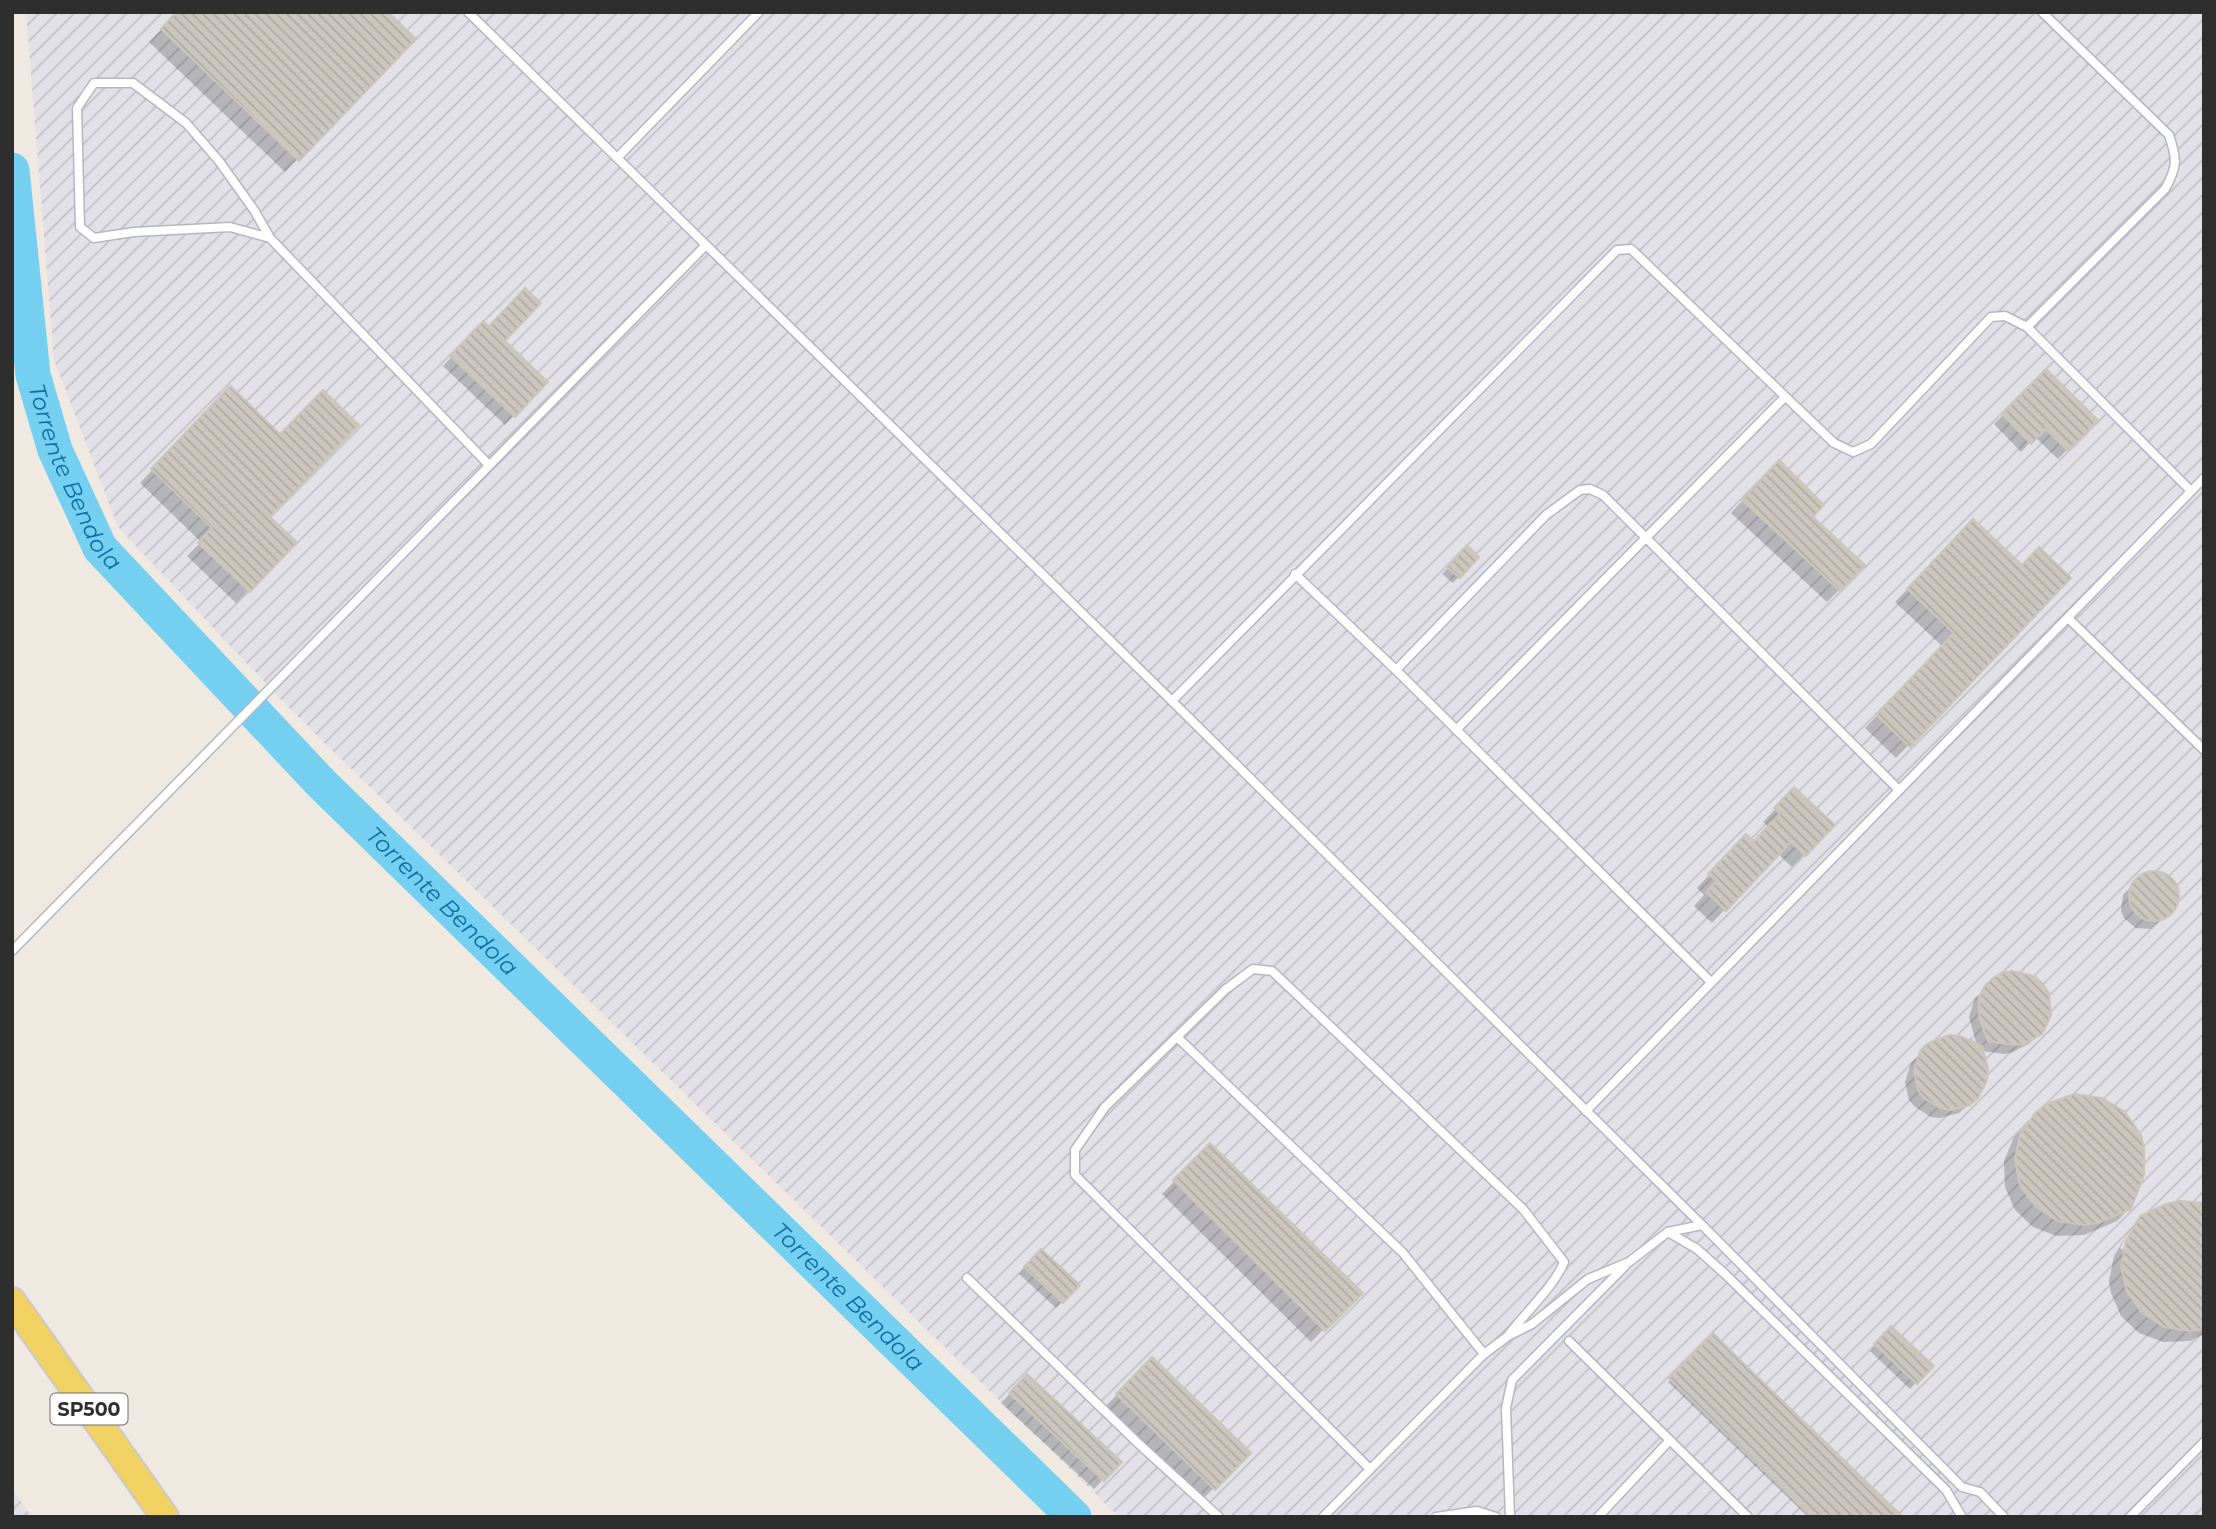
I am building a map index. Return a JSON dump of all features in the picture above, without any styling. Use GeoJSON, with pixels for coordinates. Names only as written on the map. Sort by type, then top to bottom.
{"type":"FeatureCollection","features":[{"type":"Feature","properties":{"kind":"main road","name":"SP500"},"geometry":{"type":"LineString","coordinates":[[12,1301],[165,1517]]}},
{"type":"Feature","properties":{"kind":"lane"},"geometry":{"type":"LineString","coordinates":[[468,12],[1172,701],[1962,1486],[1980,1492],[2004,1517]]}},
{"type":"Feature","properties":{"kind":"lane"},"geometry":{"type":"LineString","coordinates":[[617,158],[759,12]]}},
{"type":"Feature","properties":{"kind":"lane"},"geometry":{"type":"LineString","coordinates":[[2027,327],[2165,189],[2175,172],[2175,152],[2169,135],[2042,12]]}},
{"type":"Feature","properties":{"kind":"lane"},"geometry":{"type":"LineString","coordinates":[[270,238],[230,227],[134,232],[94,238],[80,227],[77,108],[94,83],[133,83],[186,123],[219,161],[254,210],[270,238],[488,464]]}},
{"type":"Feature","properties":{"kind":"lane"},"geometry":{"type":"LineString","coordinates":[[12,951],[705,246]]}},
{"type":"Feature","properties":{"kind":"lane"},"geometry":{"type":"LineString","coordinates":[[1172,701],[1295,573],[1617,250],[1631,249],[1834,443],[1853,452],[1871,444],[1991,317],[2005,316],[2027,327],[2190,491]]}},
{"type":"Feature","properties":{"kind":"lane"},"geometry":{"type":"LineString","coordinates":[[1456,730],[1785,397]]}},
{"type":"Feature","properties":{"kind":"lane"},"geometry":{"type":"LineString","coordinates":[[1586,1111],[2204,478]]}},
{"type":"Feature","properties":{"kind":"lane"},"geometry":{"type":"LineString","coordinates":[[1395,670],[1546,515],[1580,490],[1590,489],[1603,495],[1899,790]]}},
{"type":"Feature","properties":{"kind":"lane"},"geometry":{"type":"LineString","coordinates":[[1295,573],[1711,982]]}},
{"type":"Feature","properties":{"kind":"lane"},"geometry":{"type":"LineString","coordinates":[[2068,618],[2204,750]]}},
{"type":"Feature","properties":{"kind":"lane"},"geometry":{"type":"LineString","coordinates":[[1370,1469],[1075,1175],[1075,1150],[1105,1107],[1226,989],[1253,969],[1272,971],[1523,1209],[1564,1262],[1559,1276],[1508,1336]]}},
{"type":"Feature","properties":{"kind":"lane"},"geometry":{"type":"LineString","coordinates":[[1177,1037],[1403,1253],[1484,1354]]}},
{"type":"Feature","properties":{"kind":"lane"},"geometry":{"type":"LineString","coordinates":[[1510,1517],[1506,1408],[1512,1380],[1642,1250],[1668,1232],[1702,1225]]}},
{"type":"Feature","properties":{"kind":"lane"},"geometry":{"type":"LineString","coordinates":[[1668,1232],[1698,1248],[1725,1274],[1945,1490],[1962,1517]]}},
{"type":"Feature","properties":{"kind":"lane"},"geometry":{"type":"LineString","coordinates":[[1323,1517],[1484,1354],[1508,1336],[1532,1324],[1588,1279],[1629,1262]]}},
{"type":"Feature","properties":{"kind":"lane"},"geometry":{"type":"LineString","coordinates":[[967,1279],[1140,1446],[1219,1517]]}},
{"type":"Feature","properties":{"kind":"lane"},"geometry":{"type":"LineString","coordinates":[[1569,1341],[1748,1517]]}},
{"type":"Feature","properties":{"kind":"lane"},"geometry":{"type":"LineString","coordinates":[[1598,1517],[1670,1440]]}},
{"type":"Feature","properties":{"kind":"lane"},"geometry":{"type":"LineString","coordinates":[[2130,1517],[2204,1442]]}},
{"type":"Feature","properties":{"kind":"lane"},"geometry":{"type":"LineString","coordinates":[[1437,1517],[1477,1511],[1496,1517]]}},
{"type":"Feature","properties":{"kind":"shaded area"},"geometry":{"type":"Polygon","coordinates":[[[26,12],[2204,12],[2204,1517],[1119,1517],[293,712],[118,527],[54,360],[26,12]]]}},
{"type":"Feature","properties":{"kind":"shaded area"},"geometry":{"type":"Polygon","coordinates":[[[12,1489],[32,1517],[12,1517],[12,1489]]]}},
{"type":"Feature","properties":{"kind":"building"},"geometry":{"type":"Polygon","coordinates":[[[176,12],[388,12],[416,39],[299,161],[161,29],[176,12]]]}},
{"type":"Feature","properties":{"kind":"building"},"geometry":{"type":"Polygon","coordinates":[[[525,288],[541,303],[505,341],[548,382],[515,417],[450,356],[483,321],[489,326],[525,288]]]}},
{"type":"Feature","properties":{"kind":"building"},"geometry":{"type":"Polygon","coordinates":[[[2046,369],[2098,420],[2068,451],[2046,429],[2031,444],[2002,414],[2046,369]]]}},
{"type":"Feature","properties":{"kind":"building"},"geometry":{"type":"Polygon","coordinates":[[[230,386],[280,434],[323,390],[359,425],[270,517],[297,542],[250,592],[198,543],[212,528],[151,469],[230,386]]]}},
{"type":"Feature","properties":{"kind":"building"},"geometry":{"type":"Polygon","coordinates":[[[1779,460],[1824,505],[1813,517],[1865,565],[1840,591],[1742,500],[1779,460]]]}},
{"type":"Feature","properties":{"kind":"building"},"geometry":{"type":"Polygon","coordinates":[[[1973,519],[2022,565],[2039,547],[2071,578],[1910,747],[1876,715],[1954,633],[1907,589],[1973,519]]]}},
{"type":"Feature","properties":{"kind":"building"},"geometry":{"type":"Polygon","coordinates":[[[1467,545],[1479,557],[1460,578],[1447,567],[1467,545]]]}},
{"type":"Feature","properties":{"kind":"building"},"geometry":{"type":"Polygon","coordinates":[[[1794,787],[1835,825],[1806,856],[1791,842],[1726,911],[1706,892],[1716,881],[1708,874],[1746,834],[1754,841],[1780,814],[1774,808],[1794,787]]]}},
{"type":"Feature","properties":{"kind":"building"},"geometry":{"type":"Polygon","coordinates":[[[2154,871],[2172,878],[2179,896],[2172,914],[2154,921],[2136,914],[2129,896],[2136,878],[2154,871]]]}},
{"type":"Feature","properties":{"kind":"building"},"geometry":{"type":"Polygon","coordinates":[[[2012,971],[2034,976],[2043,984],[2049,993],[2051,1016],[2042,1034],[2024,1044],[2014,1045],[1988,1041],[1979,1017],[1979,997],[1984,987],[2001,973],[2012,971]]]}},
{"type":"Feature","properties":{"kind":"building"},"geometry":{"type":"Polygon","coordinates":[[[1949,1035],[1960,1036],[1982,1046],[1988,1069],[1987,1080],[1978,1098],[1970,1105],[1951,1110],[1940,1108],[1924,1098],[1918,1090],[1914,1071],[1920,1051],[1928,1043],[1949,1035]]]}},
{"type":"Feature","properties":{"kind":"building"},"geometry":{"type":"Polygon","coordinates":[[[2074,1094],[2102,1098],[2125,1112],[2141,1135],[2144,1148],[2144,1175],[2131,1209],[2098,1223],[2084,1225],[2058,1221],[2036,1207],[2020,1186],[2015,1160],[2020,1135],[2036,1112],[2047,1104],[2074,1094]]]}},
{"type":"Feature","properties":{"kind":"building"},"geometry":{"type":"Polygon","coordinates":[[[1210,1143],[1363,1293],[1325,1331],[1173,1180],[1210,1143]]]}},
{"type":"Feature","properties":{"kind":"building"},"geometry":{"type":"Polygon","coordinates":[[[2180,1201],[2204,1203],[2204,1329],[2190,1331],[2164,1327],[2142,1313],[2127,1292],[2121,1267],[2126,1241],[2140,1216],[2166,1204],[2180,1201]]]}},
{"type":"Feature","properties":{"kind":"building"},"geometry":{"type":"Polygon","coordinates":[[[1041,1249],[1080,1285],[1063,1303],[1024,1267],[1041,1249]]]}},
{"type":"Feature","properties":{"kind":"building"},"geometry":{"type":"Polygon","coordinates":[[[1891,1326],[1934,1366],[1917,1384],[1874,1344],[1891,1326]]]}},
{"type":"Feature","properties":{"kind":"building"},"geometry":{"type":"Polygon","coordinates":[[[1713,1333],[1903,1517],[1812,1517],[1669,1378],[1713,1333]]]}},
{"type":"Feature","properties":{"kind":"building"},"geometry":{"type":"Polygon","coordinates":[[[1152,1357],[1251,1453],[1215,1490],[1116,1394],[1152,1357]]]}},
{"type":"Feature","properties":{"kind":"building"},"geometry":{"type":"Polygon","coordinates":[[[1027,1374],[1122,1462],[1104,1481],[1009,1393],[1027,1374]]]}},
{"type":"Feature","properties":{"kind":"waterway","name":"Torrente Bendola"},"geometry":{"type":"LineString","coordinates":[[12,170],[33,375],[55,450],[100,548],[321,783],[1074,1517]]}}]}
